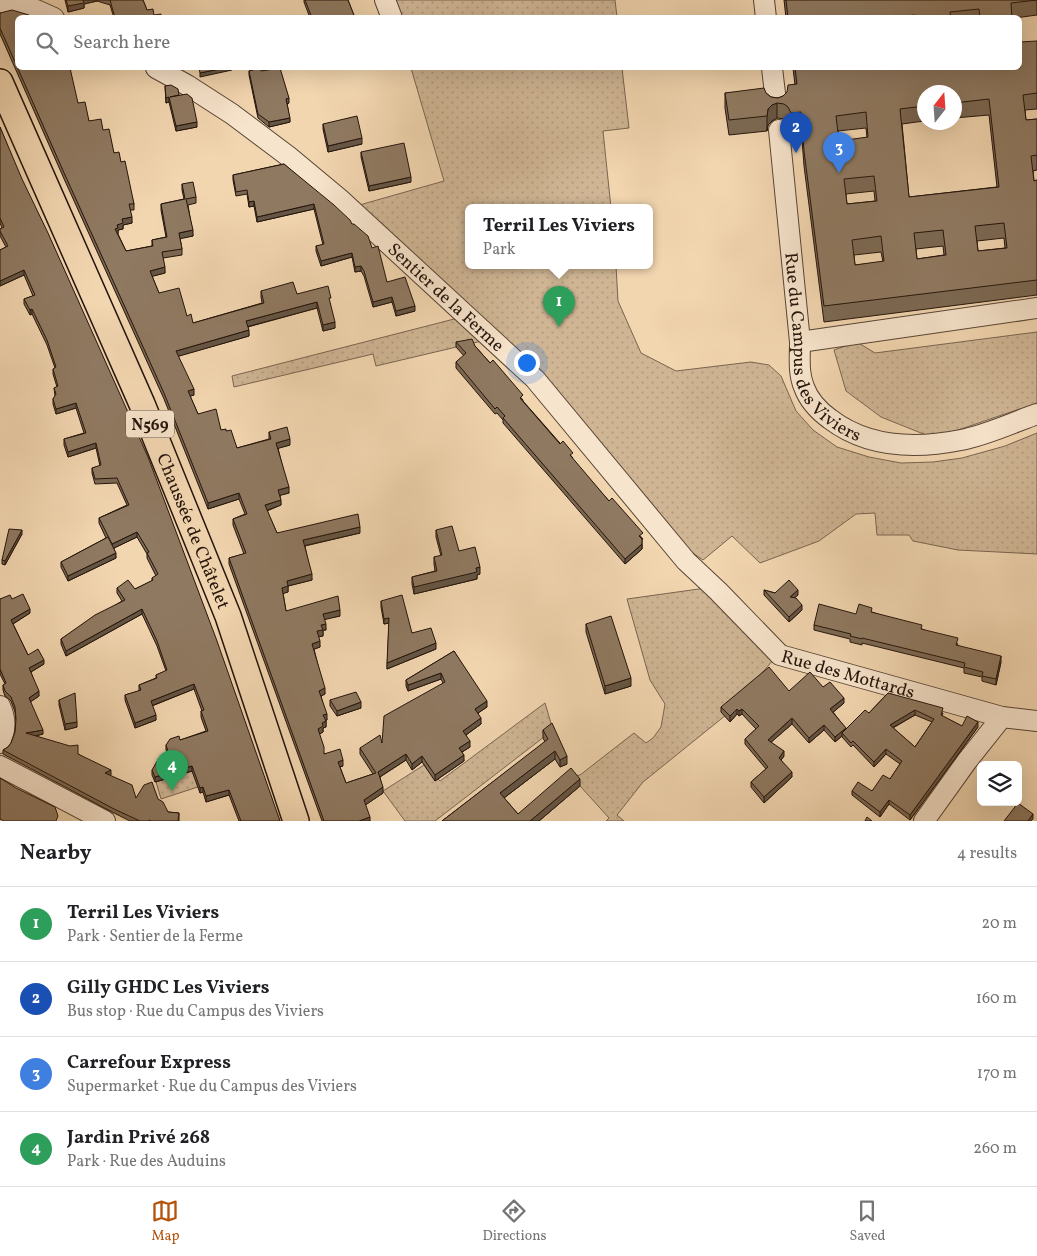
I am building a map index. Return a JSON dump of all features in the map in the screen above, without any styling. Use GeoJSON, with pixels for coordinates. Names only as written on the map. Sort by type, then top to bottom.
{"type":"FeatureCollection","features":[{"type":"Feature","properties":{"kind":"main road","name":"Chaussée de Châtelet"},"geometry":{"type":"LineString","coordinates":[[0,82],[142,404],[228,616],[296,821]]}},
{"type":"Feature","properties":{"kind":"street"},"geometry":{"type":"LineString","coordinates":[[385,0],[391,15]]}},
{"type":"Feature","properties":{"kind":"street"},"geometry":{"type":"LineString","coordinates":[[764,0],[766,15]]}},
{"type":"Feature","properties":{"kind":"street"},"geometry":{"type":"LineString","coordinates":[[0,8],[12,4],[47,15]]}},
{"type":"Feature","properties":{"kind":"street","name":"Sentier de la Ferme"},"geometry":{"type":"LineString","coordinates":[[160,70],[232,114],[288,156],[342,201],[528,373],[686,561],[718,591]]}},
{"type":"Feature","properties":{"kind":"street"},"geometry":{"type":"LineString","coordinates":[[772,70],[776,102]]}},
{"type":"Feature","properties":{"kind":"street","name":"Rue du Campus des Viviers"},"geometry":{"type":"LineString","coordinates":[[779,130],[800,342],[800,370],[804,387],[810,399],[819,410],[840,427],[863,438],[895,444],[913,445],[962,440],[984,434],[1037,414]]}},
{"type":"Feature","properties":{"kind":"street"},"geometry":{"type":"LineString","coordinates":[[800,342],[1037,308]]}},
{"type":"Feature","properties":{"kind":"street","name":"Rue des Mottards"},"geometry":{"type":"LineString","coordinates":[[718,591],[780,655],[1002,717],[1037,722]]}},
{"type":"Feature","properties":{"kind":"street"},"geometry":{"type":"LineString","coordinates":[[0,706],[5,725],[0,743]]}},
{"type":"Feature","properties":{"kind":"street"},"geometry":{"type":"LineString","coordinates":[[924,821],[1002,717]]}},
{"type":"Feature","properties":{"kind":"street"},"geometry":{"type":"LineString","coordinates":[[0,766],[76,814],[105,821]]}},
{"type":"Feature","properties":{"kind":"shaded area"},"geometry":{"type":"Polygon","coordinates":[[[387,0],[615,0],[617,15],[392,15],[387,0]]]}},
{"type":"Feature","properties":{"kind":"shaded area"},"geometry":{"type":"Polygon","coordinates":[[[412,70],[622,70],[629,128],[603,131],[611,204],[465,204],[465,269],[616,269],[618,301],[641,353],[676,371],[751,362],[769,365],[781,376],[796,411],[813,430],[837,447],[869,457],[901,463],[933,462],[962,458],[1005,446],[1037,433],[1037,554],[958,550],[913,541],[909,535],[877,535],[875,513],[856,514],[819,541],[760,563],[732,536],[703,560],[687,549],[356,206],[444,181],[412,70]]]}},
{"type":"Feature","properties":{"kind":"shaded area"},"geometry":{"type":"Polygon","coordinates":[[[462,317],[486,340],[376,366],[373,354],[234,387],[232,376],[462,317]]]}},
{"type":"Feature","properties":{"kind":"shaded area"},"geometry":{"type":"Polygon","coordinates":[[[1037,332],[1037,403],[936,439],[881,417],[846,391],[834,350],[857,342],[875,353],[1037,332]]]}},
{"type":"Feature","properties":{"kind":"shaded area"},"geometry":{"type":"Polygon","coordinates":[[[706,588],[774,659],[726,715],[643,782],[617,815],[624,821],[606,821],[609,818],[571,776],[580,775],[634,733],[646,743],[653,738],[661,727],[665,704],[650,680],[627,599],[706,588]]]}},
{"type":"Feature","properties":{"kind":"shaded area"},"geometry":{"type":"Polygon","coordinates":[[[545,703],[553,730],[435,821],[405,821],[383,791],[424,765],[440,781],[545,703]]]}},
{"type":"Feature","properties":{"kind":"shaded area"},"geometry":{"type":"Polygon","coordinates":[[[203,767],[210,783],[161,799],[156,782],[203,767]]]}},
{"type":"Feature","properties":{"kind":"building"},"geometry":{"type":"Polygon","coordinates":[[[66,0],[83,0],[84,3],[68,6],[66,0]]]}},
{"type":"Feature","properties":{"kind":"building"},"geometry":{"type":"Polygon","coordinates":[[[110,0],[143,0],[147,10],[153,9],[154,15],[114,15],[110,0]]]}},
{"type":"Feature","properties":{"kind":"building"},"geometry":{"type":"Polygon","coordinates":[[[305,0],[348,0],[354,15],[311,15],[305,0]]]}},
{"type":"Feature","properties":{"kind":"building"},"geometry":{"type":"Polygon","coordinates":[[[786,0],[1037,0],[1011,3],[1012,15],[980,15],[979,9],[950,12],[950,15],[788,15],[786,0]]]}},
{"type":"Feature","properties":{"kind":"building"},"geometry":{"type":"Polygon","coordinates":[[[12,10],[29,15],[15,15],[15,62],[0,28],[0,13],[12,10]]]}},
{"type":"Feature","properties":{"kind":"building"},"geometry":{"type":"Polygon","coordinates":[[[1037,41],[1037,93],[1023,95],[1026,120],[1037,119],[1037,155],[1031,156],[1034,181],[1037,180],[1037,280],[824,306],[804,151],[801,112],[791,113],[784,104],[777,103],[768,109],[767,116],[729,120],[725,93],[764,88],[771,97],[778,98],[787,92],[788,85],[797,84],[795,70],[1022,70],[1022,42],[1037,41]],[[917,85],[917,107],[900,109],[909,197],[999,187],[989,99],[962,102],[962,85],[917,85]],[[866,112],[836,116],[839,141],[868,137],[866,112]],[[874,176],[844,179],[847,204],[877,201],[874,176]],[[1004,223],[975,226],[978,251],[1007,248],[1004,223]],[[943,230],[914,233],[917,259],[946,255],[943,230]],[[881,236],[852,240],[855,265],[884,261],[881,236]]]}},
{"type":"Feature","properties":{"kind":"building"},"geometry":{"type":"Polygon","coordinates":[[[19,70],[70,70],[78,103],[85,102],[89,121],[101,119],[103,130],[109,129],[114,153],[119,152],[121,162],[125,161],[134,204],[129,204],[132,217],[122,219],[123,223],[117,225],[118,228],[115,229],[126,251],[153,246],[152,240],[167,237],[161,204],[185,199],[182,184],[193,182],[196,197],[186,199],[193,230],[179,233],[182,249],[162,252],[165,267],[150,271],[159,293],[179,288],[187,316],[191,314],[193,323],[264,303],[261,291],[293,282],[297,294],[328,286],[335,322],[323,325],[317,302],[246,321],[249,330],[176,351],[194,389],[188,391],[198,414],[216,409],[221,430],[231,430],[237,448],[271,439],[269,432],[287,427],[290,439],[276,443],[289,487],[278,490],[281,500],[265,505],[277,533],[358,514],[360,527],[303,540],[312,574],[287,581],[288,586],[282,588],[286,611],[338,596],[340,610],[323,614],[326,624],[321,625],[323,630],[317,631],[320,641],[312,644],[325,688],[319,691],[327,714],[323,715],[326,721],[318,729],[324,747],[324,754],[340,749],[343,760],[338,762],[346,783],[376,773],[360,748],[380,735],[382,743],[384,716],[445,682],[441,673],[408,685],[406,680],[454,651],[487,701],[475,709],[481,718],[463,731],[470,741],[459,748],[464,755],[435,775],[422,756],[412,764],[406,754],[378,772],[383,787],[364,800],[370,817],[359,821],[324,821],[229,558],[246,553],[233,519],[247,514],[239,493],[208,503],[164,393],[19,70]]]}},
{"type":"Feature","properties":{"kind":"building"},"geometry":{"type":"Polygon","coordinates":[[[199,70],[214,70],[200,73],[199,70]]]}},
{"type":"Feature","properties":{"kind":"building"},"geometry":{"type":"Polygon","coordinates":[[[281,70],[289,98],[286,99],[290,118],[269,122],[258,114],[249,71],[281,70]]]}},
{"type":"Feature","properties":{"kind":"building"},"geometry":{"type":"Polygon","coordinates":[[[171,85],[178,89],[179,95],[170,97],[187,94],[192,98],[197,122],[176,126],[169,97],[166,98],[165,86],[171,85]]]}},
{"type":"Feature","properties":{"kind":"building"},"geometry":{"type":"Polygon","coordinates":[[[357,116],[362,138],[328,146],[323,124],[357,116]]]}},
{"type":"Feature","properties":{"kind":"building"},"geometry":{"type":"Polygon","coordinates":[[[0,127],[148,457],[217,641],[280,821],[241,821],[229,790],[206,796],[203,787],[200,788],[192,766],[155,777],[152,770],[159,758],[169,754],[166,745],[170,739],[179,736],[180,740],[208,731],[201,711],[204,710],[194,684],[151,701],[156,715],[135,723],[125,695],[141,690],[139,685],[157,678],[156,675],[167,670],[157,641],[142,609],[66,651],[61,639],[95,615],[125,600],[117,588],[128,580],[135,589],[153,580],[152,578],[158,574],[147,553],[149,552],[137,532],[112,544],[99,518],[129,505],[117,478],[95,479],[92,468],[101,465],[96,443],[68,452],[64,439],[86,433],[76,403],[56,409],[53,399],[56,394],[54,388],[58,386],[53,369],[56,367],[47,340],[32,309],[30,310],[24,299],[35,295],[24,270],[0,281],[0,250],[8,246],[0,231],[4,227],[0,218],[0,127]]]}},
{"type":"Feature","properties":{"kind":"building"},"geometry":{"type":"Polygon","coordinates":[[[404,143],[411,177],[369,186],[361,152],[404,143]]]}},
{"type":"Feature","properties":{"kind":"building"},"geometry":{"type":"Polygon","coordinates":[[[284,164],[368,236],[372,248],[378,246],[387,282],[405,277],[415,306],[396,311],[392,297],[373,302],[364,271],[361,266],[355,267],[352,253],[321,261],[316,246],[324,244],[314,204],[257,217],[254,201],[249,202],[247,190],[236,192],[233,175],[284,164]]]}},
{"type":"Feature","properties":{"kind":"building"},"geometry":{"type":"Polygon","coordinates":[[[472,339],[475,346],[490,363],[493,360],[523,395],[520,398],[560,444],[563,441],[573,453],[570,455],[609,501],[612,498],[643,533],[639,536],[642,539],[642,544],[625,559],[503,418],[505,416],[497,407],[495,409],[456,362],[466,353],[456,342],[472,339]]]}},
{"type":"Feature","properties":{"kind":"building"},"geometry":{"type":"Polygon","coordinates":[[[452,526],[459,551],[475,547],[480,567],[476,568],[477,572],[414,587],[412,577],[437,571],[434,557],[442,555],[436,530],[452,526]]]}},
{"type":"Feature","properties":{"kind":"building"},"geometry":{"type":"Polygon","coordinates":[[[9,529],[22,530],[5,561],[2,560],[9,529]]]}},
{"type":"Feature","properties":{"kind":"building"},"geometry":{"type":"Polygon","coordinates":[[[108,537],[116,553],[68,576],[61,562],[108,537]]]}},
{"type":"Feature","properties":{"kind":"building"},"geometry":{"type":"Polygon","coordinates":[[[789,580],[798,590],[790,597],[796,598],[802,605],[789,617],[764,590],[775,593],[789,580]]]}},
{"type":"Feature","properties":{"kind":"building"},"geometry":{"type":"Polygon","coordinates":[[[23,594],[30,609],[11,620],[28,655],[38,649],[44,660],[29,668],[39,691],[29,698],[43,730],[26,733],[70,746],[78,745],[78,754],[111,770],[105,773],[132,785],[136,798],[144,785],[152,782],[158,799],[163,802],[168,812],[179,813],[178,821],[140,821],[3,750],[11,743],[15,732],[16,719],[15,707],[11,697],[5,691],[3,685],[6,683],[0,669],[0,599],[10,595],[12,599],[23,594]]]}},
{"type":"Feature","properties":{"kind":"building"},"geometry":{"type":"Polygon","coordinates":[[[402,595],[412,633],[431,628],[436,643],[387,663],[389,618],[384,619],[381,601],[402,595]]]}},
{"type":"Feature","properties":{"kind":"building"},"geometry":{"type":"Polygon","coordinates":[[[819,604],[856,614],[859,604],[872,608],[871,612],[922,625],[921,629],[958,638],[956,645],[1001,656],[996,679],[982,676],[983,672],[964,667],[965,663],[850,636],[851,634],[814,625],[819,604]]]}},
{"type":"Feature","properties":{"kind":"building"},"geometry":{"type":"Polygon","coordinates":[[[611,616],[631,678],[605,686],[586,624],[611,616]]]}},
{"type":"Feature","properties":{"kind":"building"},"geometry":{"type":"Polygon","coordinates":[[[769,667],[789,691],[810,672],[823,687],[830,682],[844,698],[830,709],[846,728],[835,737],[824,725],[809,738],[792,718],[768,740],[784,751],[779,758],[792,772],[764,797],[751,782],[768,767],[745,739],[759,726],[742,709],[739,711],[737,709],[730,716],[721,707],[769,667]]]}},
{"type":"Feature","properties":{"kind":"building"},"geometry":{"type":"Polygon","coordinates":[[[356,692],[361,702],[337,711],[330,700],[356,692]]]}},
{"type":"Feature","properties":{"kind":"building"},"geometry":{"type":"Polygon","coordinates":[[[75,693],[77,722],[65,724],[59,700],[75,693]]]}},
{"type":"Feature","properties":{"kind":"building"},"geometry":{"type":"Polygon","coordinates":[[[888,693],[943,708],[941,715],[962,726],[967,716],[978,722],[910,815],[889,800],[880,812],[852,791],[858,782],[872,791],[883,775],[890,779],[902,761],[886,749],[874,762],[842,733],[865,710],[869,713],[888,693]],[[915,710],[890,725],[915,747],[934,719],[915,710]]]}},
{"type":"Feature","properties":{"kind":"building"},"geometry":{"type":"Polygon","coordinates":[[[552,723],[567,756],[560,760],[555,751],[500,793],[518,814],[571,768],[580,779],[530,821],[442,821],[548,739],[543,730],[552,723]]]}},
{"type":"Feature","properties":{"kind":"building"},"geometry":{"type":"Polygon","coordinates":[[[0,778],[55,807],[58,816],[56,821],[4,821],[0,819],[0,778]]]}},
{"type":"Feature","properties":{"kind":"building"},"geometry":{"type":"Polygon","coordinates":[[[1016,806],[1022,806],[1033,814],[1028,821],[1004,821],[1016,806]]]}},
{"type":"Feature","properties":{"kind":"place","name":"Gilly GHDC Les Viviers"},"geometry":{"type":"Point","coordinates":[796,153]}},
{"type":"Feature","properties":{"kind":"place","name":"Carrefour Express"},"geometry":{"type":"Point","coordinates":[839,173]}},
{"type":"Feature","properties":{"kind":"place","name":"Terril Les Viviers"},"geometry":{"type":"Point","coordinates":[559,327]}},
{"type":"Feature","properties":{"kind":"place","name":"Jardin Privé 268"},"geometry":{"type":"Point","coordinates":[172,791]}}]}
